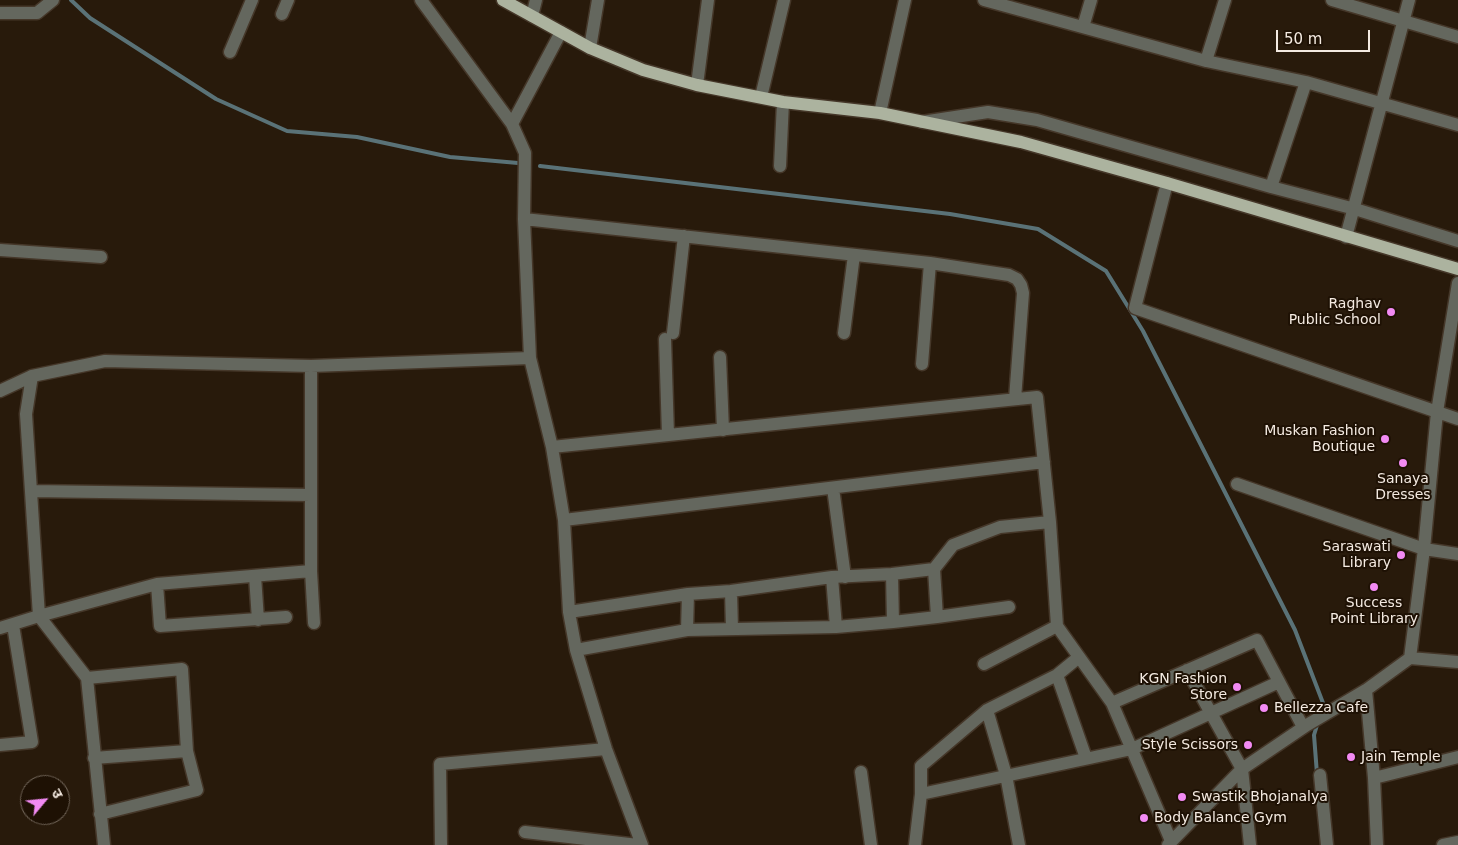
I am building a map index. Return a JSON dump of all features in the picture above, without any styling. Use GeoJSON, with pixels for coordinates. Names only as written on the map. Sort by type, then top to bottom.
{"type":"FeatureCollection","features":[{"type":"Feature","properties":{"kind":"main road"},"geometry":{"type":"LineString","coordinates":[[503,0],[590,48],[643,70],[697,85],[762,98],[880,113],[1021,142],[1167,182],[1458,269]]}},
{"type":"Feature","properties":{"kind":"street"},"geometry":{"type":"LineString","coordinates":[[0,13],[38,13],[53,0]]}},
{"type":"Feature","properties":{"kind":"street"},"geometry":{"type":"LineString","coordinates":[[230,52],[252,0]]}},
{"type":"Feature","properties":{"kind":"street"},"geometry":{"type":"LineString","coordinates":[[282,14],[288,0]]}},
{"type":"Feature","properties":{"kind":"street"},"geometry":{"type":"LineString","coordinates":[[421,0],[512,124],[525,153],[524,219],[530,358],[552,447],[564,520],[569,612],[576,650],[606,749],[640,845],[524,832]]}},
{"type":"Feature","properties":{"kind":"street"},"geometry":{"type":"LineString","coordinates":[[532,16],[536,0]]}},
{"type":"Feature","properties":{"kind":"street"},"geometry":{"type":"LineString","coordinates":[[590,48],[598,0]]}},
{"type":"Feature","properties":{"kind":"street"},"geometry":{"type":"LineString","coordinates":[[697,85],[708,0]]}},
{"type":"Feature","properties":{"kind":"street"},"geometry":{"type":"LineString","coordinates":[[762,98],[784,0]]}},
{"type":"Feature","properties":{"kind":"street"},"geometry":{"type":"LineString","coordinates":[[880,113],[905,0]]}},
{"type":"Feature","properties":{"kind":"street"},"geometry":{"type":"LineString","coordinates":[[984,0],[1206,60],[1306,82],[1458,125]]}},
{"type":"Feature","properties":{"kind":"street"},"geometry":{"type":"LineString","coordinates":[[1084,27],[1091,0]]}},
{"type":"Feature","properties":{"kind":"street"},"geometry":{"type":"LineString","coordinates":[[1206,60],[1225,0]]}},
{"type":"Feature","properties":{"kind":"street"},"geometry":{"type":"LineString","coordinates":[[1332,0],[1458,37]]}},
{"type":"Feature","properties":{"kind":"street"},"geometry":{"type":"LineString","coordinates":[[1346,237],[1380,103],[1409,0]]}},
{"type":"Feature","properties":{"kind":"street"},"geometry":{"type":"LineString","coordinates":[[512,124],[561,32]]}},
{"type":"Feature","properties":{"kind":"street"},"geometry":{"type":"LineString","coordinates":[[1271,187],[1306,82]]}},
{"type":"Feature","properties":{"kind":"street"},"geometry":{"type":"LineString","coordinates":[[780,166],[784,102]]}},
{"type":"Feature","properties":{"kind":"street"},"geometry":{"type":"LineString","coordinates":[[922,122],[988,112],[1037,120],[1354,209],[1458,241]]}},
{"type":"Feature","properties":{"kind":"street"},"geometry":{"type":"LineString","coordinates":[[1167,182],[1135,308],[1458,419]]}},
{"type":"Feature","properties":{"kind":"street"},"geometry":{"type":"LineString","coordinates":[[524,219],[930,263],[1009,275],[1017,279],[1023,293],[1015,399]]}},
{"type":"Feature","properties":{"kind":"street"},"geometry":{"type":"LineString","coordinates":[[668,435],[669,336],[684,236]]}},
{"type":"Feature","properties":{"kind":"street"},"geometry":{"type":"LineString","coordinates":[[0,250],[101,257]]}},
{"type":"Feature","properties":{"kind":"street"},"geometry":{"type":"LineString","coordinates":[[844,333],[854,255]]}},
{"type":"Feature","properties":{"kind":"street"},"geometry":{"type":"LineString","coordinates":[[922,364],[930,263]]}},
{"type":"Feature","properties":{"kind":"street"},"geometry":{"type":"LineString","coordinates":[[1410,658],[1424,549],[1438,412],[1458,284]]}},
{"type":"Feature","properties":{"kind":"street"},"geometry":{"type":"LineString","coordinates":[[720,357],[723,430]]}},
{"type":"Feature","properties":{"kind":"street"},"geometry":{"type":"LineString","coordinates":[[0,392],[32,376],[105,361],[311,366],[530,358]]}},
{"type":"Feature","properties":{"kind":"street"},"geometry":{"type":"LineString","coordinates":[[311,366],[311,571],[314,623]]}},
{"type":"Feature","properties":{"kind":"street"},"geometry":{"type":"LineString","coordinates":[[32,376],[26,414],[39,616],[87,678],[104,845]]}},
{"type":"Feature","properties":{"kind":"street"},"geometry":{"type":"LineString","coordinates":[[552,447],[1038,397],[1050,522],[1056,626],[1112,703],[1169,843],[1242,769],[1305,726],[1366,690],[1410,658],[1458,662]]}},
{"type":"Feature","properties":{"kind":"street"},"geometry":{"type":"LineString","coordinates":[[564,520],[1044,462]]}},
{"type":"Feature","properties":{"kind":"street"},"geometry":{"type":"LineString","coordinates":[[1237,484],[1424,549],[1458,554]]}},
{"type":"Feature","properties":{"kind":"street"},"geometry":{"type":"LineString","coordinates":[[833,488],[845,577]]}},
{"type":"Feature","properties":{"kind":"street"},"geometry":{"type":"LineString","coordinates":[[32,491],[311,495]]}},
{"type":"Feature","properties":{"kind":"street"},"geometry":{"type":"LineString","coordinates":[[937,617],[934,569],[953,545],[1000,527],[1050,522]]}},
{"type":"Feature","properties":{"kind":"street"},"geometry":{"type":"LineString","coordinates":[[569,612],[688,594],[731,592],[832,577],[892,574],[934,569]]}},
{"type":"Feature","properties":{"kind":"street"},"geometry":{"type":"LineString","coordinates":[[0,628],[157,584],[311,571]]}},
{"type":"Feature","properties":{"kind":"street"},"geometry":{"type":"LineString","coordinates":[[892,574],[893,622]]}},
{"type":"Feature","properties":{"kind":"street"},"geometry":{"type":"LineString","coordinates":[[255,576],[258,620]]}},
{"type":"Feature","properties":{"kind":"street"},"geometry":{"type":"LineString","coordinates":[[832,577],[836,627]]}},
{"type":"Feature","properties":{"kind":"street"},"geometry":{"type":"LineString","coordinates":[[157,584],[160,626],[286,617]]}},
{"type":"Feature","properties":{"kind":"street"},"geometry":{"type":"LineString","coordinates":[[731,592],[732,629]]}},
{"type":"Feature","properties":{"kind":"street"},"geometry":{"type":"LineString","coordinates":[[687,630],[688,594]]}},
{"type":"Feature","properties":{"kind":"street"},"geometry":{"type":"LineString","coordinates":[[576,650],[687,630],[836,627],[937,617],[1009,607]]}},
{"type":"Feature","properties":{"kind":"street"},"geometry":{"type":"LineString","coordinates":[[0,745],[32,742],[13,625]]}},
{"type":"Feature","properties":{"kind":"street"},"geometry":{"type":"LineString","coordinates":[[984,664],[1056,626]]}},
{"type":"Feature","properties":{"kind":"street"},"geometry":{"type":"LineString","coordinates":[[1112,703],[1257,640],[1305,726]]}},
{"type":"Feature","properties":{"kind":"street"},"geometry":{"type":"LineString","coordinates":[[915,845],[922,766],[987,710],[1057,675],[1079,657]]}},
{"type":"Feature","properties":{"kind":"street"},"geometry":{"type":"LineString","coordinates":[[87,678],[182,669],[187,751],[197,790],[100,814]]}},
{"type":"Feature","properties":{"kind":"street"},"geometry":{"type":"LineString","coordinates":[[1187,670],[1242,769],[1250,845]]}},
{"type":"Feature","properties":{"kind":"street"},"geometry":{"type":"LineString","coordinates":[[1057,675],[1086,758]]}},
{"type":"Feature","properties":{"kind":"street"},"geometry":{"type":"LineString","coordinates":[[921,794],[1132,749],[1279,682]]}},
{"type":"Feature","properties":{"kind":"street"},"geometry":{"type":"LineString","coordinates":[[1366,690],[1374,778],[1377,845]]}},
{"type":"Feature","properties":{"kind":"street"},"geometry":{"type":"LineString","coordinates":[[987,710],[1006,776],[1019,845]]}},
{"type":"Feature","properties":{"kind":"street"},"geometry":{"type":"LineString","coordinates":[[441,845],[440,764],[606,749]]}},
{"type":"Feature","properties":{"kind":"street"},"geometry":{"type":"LineString","coordinates":[[94,758],[187,751]]}},
{"type":"Feature","properties":{"kind":"street"},"geometry":{"type":"LineString","coordinates":[[1374,778],[1458,757]]}},
{"type":"Feature","properties":{"kind":"street"},"geometry":{"type":"LineString","coordinates":[[861,772],[872,845]]}},
{"type":"Feature","properties":{"kind":"street"},"geometry":{"type":"LineString","coordinates":[[1320,775],[1327,845]]}},
{"type":"Feature","properties":{"kind":"street"},"geometry":{"type":"LineString","coordinates":[[1444,845],[1458,842]]}},
{"type":"Feature","properties":{"kind":"waterway"},"geometry":{"type":"LineString","coordinates":[[71,0],[90,18],[216,99],[287,131],[357,137],[450,157],[518,163]]}},
{"type":"Feature","properties":{"kind":"waterway"},"geometry":{"type":"LineString","coordinates":[[540,166],[950,214],[1038,229],[1106,271],[1143,331],[1295,630],[1323,703],[1320,712]]}},
{"type":"Feature","properties":{"kind":"waterway"},"geometry":{"type":"LineString","coordinates":[[1317,774],[1314,735],[1318,722]]}},
{"type":"Feature","properties":{"kind":"place","name":"Raghav Public School"},"geometry":{"type":"Point","coordinates":[1391,312]}},
{"type":"Feature","properties":{"kind":"place","name":"Muskan Fashion Boutique"},"geometry":{"type":"Point","coordinates":[1385,439]}},
{"type":"Feature","properties":{"kind":"place","name":"Sanaya Dresses"},"geometry":{"type":"Point","coordinates":[1403,463]}},
{"type":"Feature","properties":{"kind":"place","name":"Saraswati Library"},"geometry":{"type":"Point","coordinates":[1401,555]}},
{"type":"Feature","properties":{"kind":"place","name":"Success Point Library"},"geometry":{"type":"Point","coordinates":[1374,587]}},
{"type":"Feature","properties":{"kind":"place","name":"KGN Fashion Store"},"geometry":{"type":"Point","coordinates":[1237,687]}},
{"type":"Feature","properties":{"kind":"place","name":"Bellezza Cafe"},"geometry":{"type":"Point","coordinates":[1264,708]}},
{"type":"Feature","properties":{"kind":"place","name":"Style Scissors"},"geometry":{"type":"Point","coordinates":[1248,745]}},
{"type":"Feature","properties":{"kind":"place","name":"Jain Temple"},"geometry":{"type":"Point","coordinates":[1351,757]}},
{"type":"Feature","properties":{"kind":"place","name":"Swastik Bhojanalya"},"geometry":{"type":"Point","coordinates":[1182,797]}},
{"type":"Feature","properties":{"kind":"place","name":"Body Balance Gym"},"geometry":{"type":"Point","coordinates":[1144,818]}}]}
